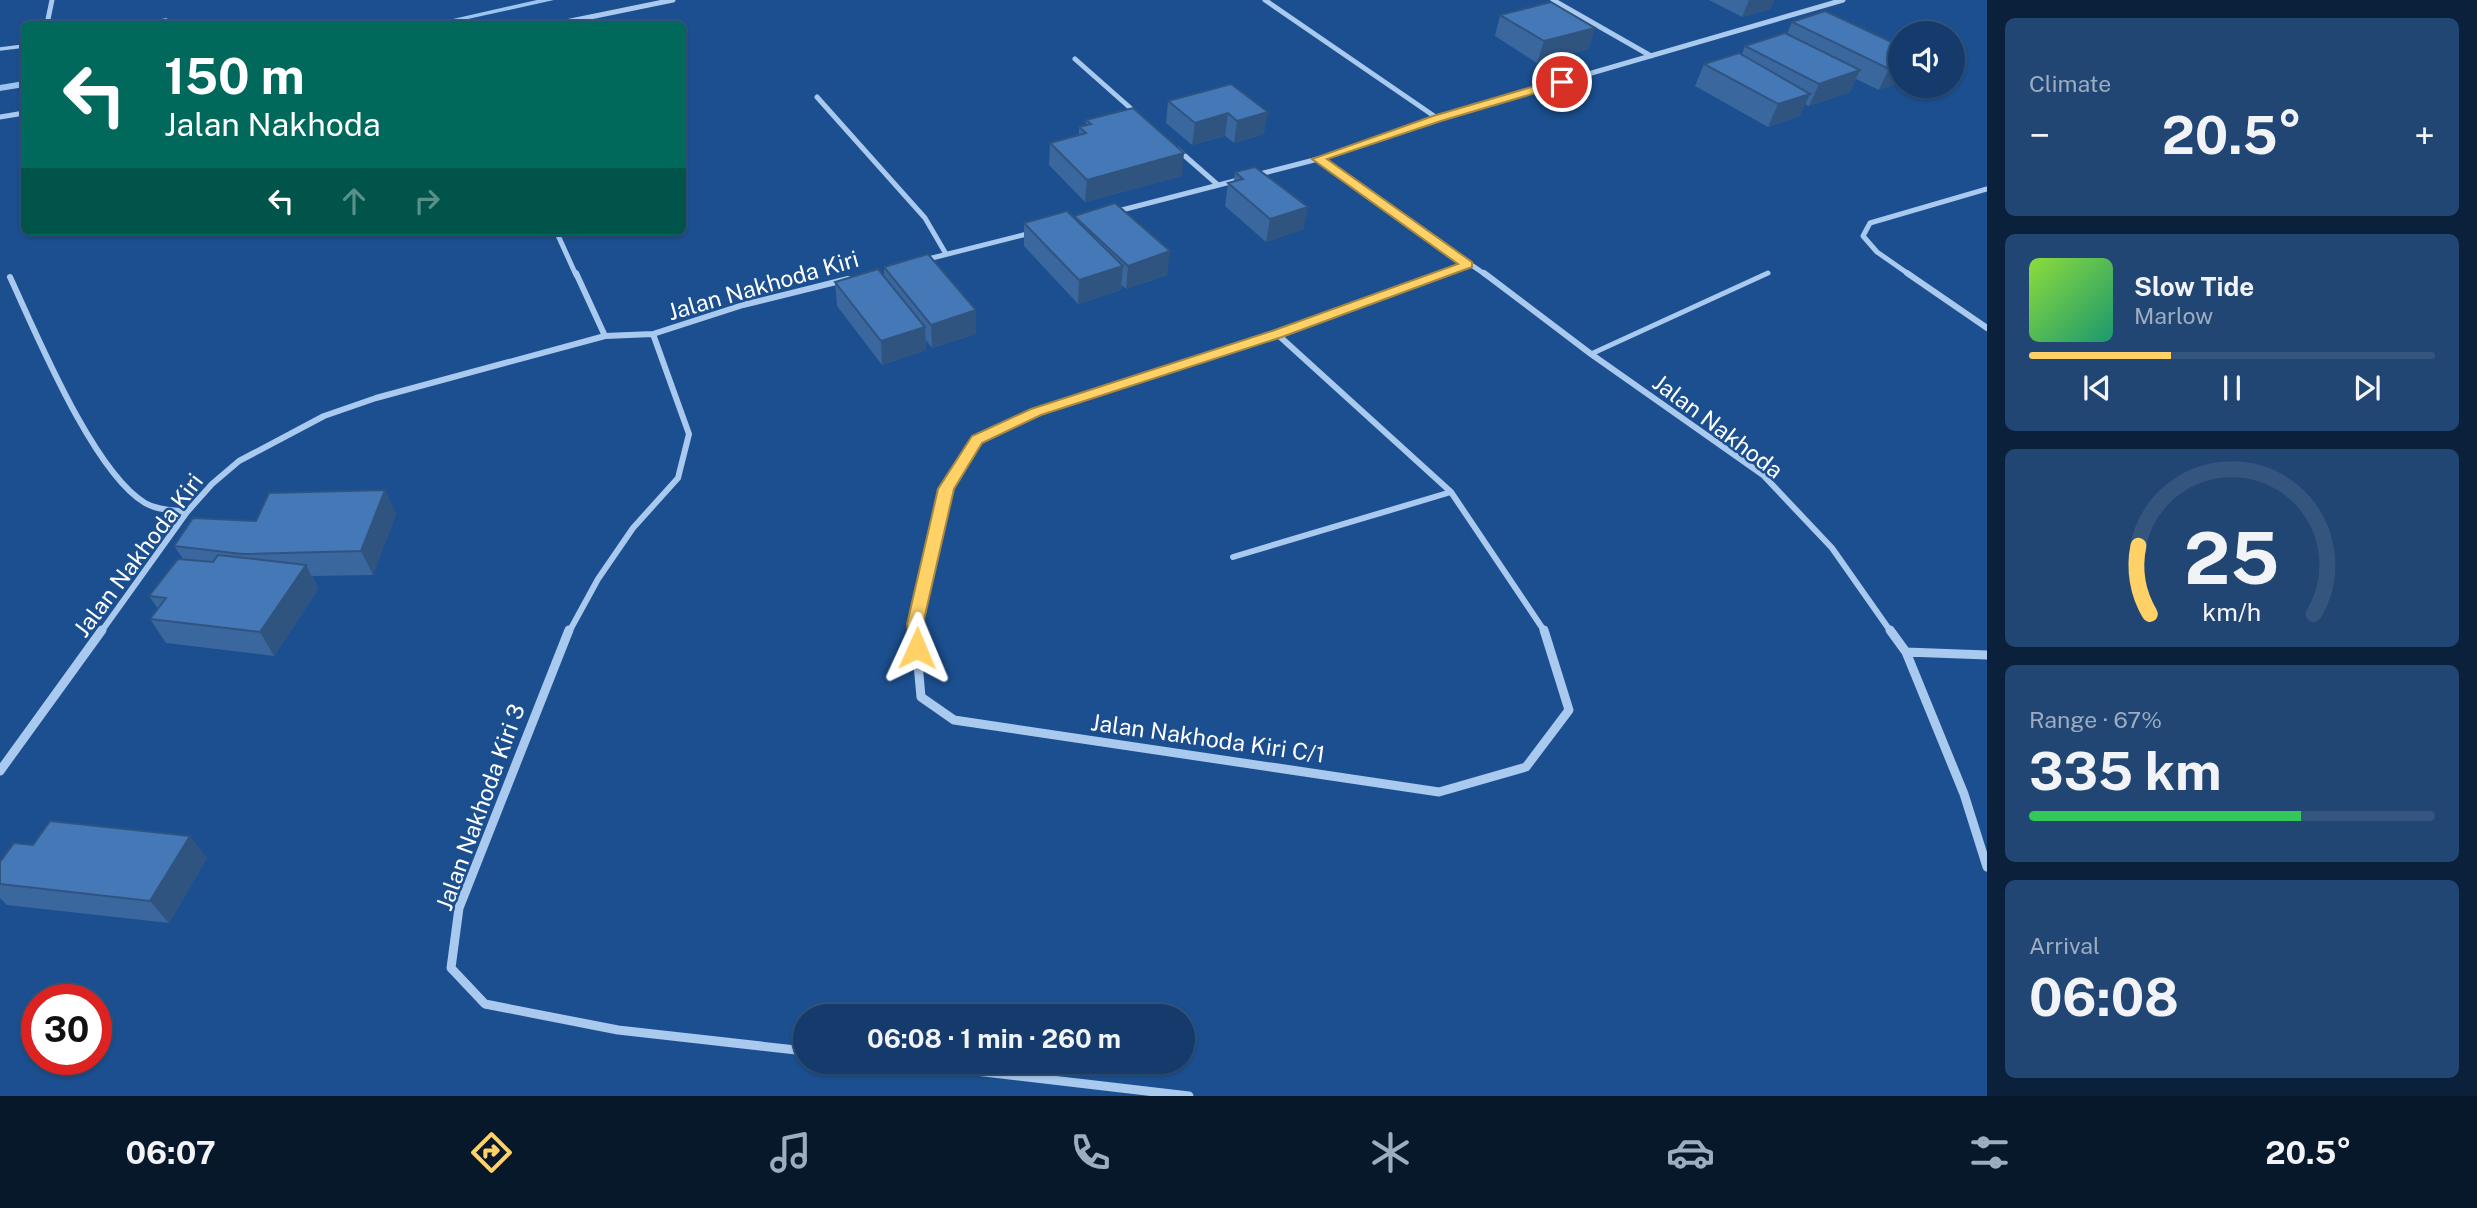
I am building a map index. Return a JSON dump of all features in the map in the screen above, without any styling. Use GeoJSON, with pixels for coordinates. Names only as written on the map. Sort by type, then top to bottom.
{"type":"FeatureCollection","features":[{"type":"Feature","properties":{"kind":"street"},"geometry":{"type":"LineString","coordinates":[[48,21],[52,0]]}},
{"type":"Feature","properties":{"kind":"street"},"geometry":{"type":"LineString","coordinates":[[571,21],[673,0]]}},
{"type":"Feature","properties":{"kind":"street"},"geometry":{"type":"LineString","coordinates":[[1265,0],[1437,118]]}},
{"type":"Feature","properties":{"kind":"street"},"geometry":{"type":"LineString","coordinates":[[1553,0],[1651,56]]}},
{"type":"Feature","properties":{"kind":"street"},"geometry":{"type":"LineString","coordinates":[[1102,215],[1318,159],[1437,118],[1843,0]]}},
{"type":"Feature","properties":{"kind":"street"},"geometry":{"type":"LineString","coordinates":[[1075,59],[1147,122]]}},
{"type":"Feature","properties":{"kind":"street"},"geometry":{"type":"LineString","coordinates":[[817,97],[925,218],[946,254]]}},
{"type":"Feature","properties":{"kind":"street"},"geometry":{"type":"LineString","coordinates":[[0,117],[21,114]]}},
{"type":"Feature","properties":{"kind":"street"},"geometry":{"type":"LineString","coordinates":[[1167,140],[1219,185]]}},
{"type":"Feature","properties":{"kind":"street","name":"Jalan Nakhoda"},"geometry":{"type":"LineString","coordinates":[[1318,159],[1468,265],[1492,278],[1591,354],[1763,475],[1832,548],[1906,652],[1964,794],[1987,867]]}},
{"type":"Feature","properties":{"kind":"street"},"geometry":{"type":"LineString","coordinates":[[1987,188],[1870,223],[1863,236],[1877,252],[1987,328]]}},
{"type":"Feature","properties":{"kind":"street"},"geometry":{"type":"LineString","coordinates":[[919,261],[1037,231]]}},
{"type":"Feature","properties":{"kind":"street"},"geometry":{"type":"LineString","coordinates":[[558,235],[605,336]]}},
{"type":"Feature","properties":{"kind":"street","name":"Jalan Nakhoda Kiri C/1"},"geometry":{"type":"LineString","coordinates":[[1277,334],[1451,492],[1543,625],[1569,710],[1526,767],[1439,792],[954,720],[921,697],[915,624],[946,489],[977,439],[1036,412],[1277,334],[1468,265]]}},
{"type":"Feature","properties":{"kind":"street"},"geometry":{"type":"LineString","coordinates":[[10,277],[97,449],[142,501],[162,509],[187,512]]}},
{"type":"Feature","properties":{"kind":"street","name":"Jalan Nakhoda Kiri"},"geometry":{"type":"LineString","coordinates":[[0,771],[187,512],[212,484],[239,461],[324,416],[376,398],[605,336],[653,334],[743,305],[851,278]]}},
{"type":"Feature","properties":{"kind":"street","name":"Jalan Nakhoda Kiri 3"},"geometry":{"type":"LineString","coordinates":[[653,334],[689,434],[678,478],[633,528],[605,568],[561,645],[459,908],[451,968],[485,1004],[618,1030],[793,1050]]}},
{"type":"Feature","properties":{"kind":"street"},"geometry":{"type":"LineString","coordinates":[[1233,557],[1451,492]]}},
{"type":"Feature","properties":{"kind":"street"},"geometry":{"type":"LineString","coordinates":[[1906,652],[1987,655]]}},
{"type":"Feature","properties":{"kind":"street"},"geometry":{"type":"LineString","coordinates":[[1001,1074],[1189,1096]]}},
{"type":"Feature","properties":{"kind":"lane"},"geometry":{"type":"LineString","coordinates":[[160,21],[166,20]]}},
{"type":"Feature","properties":{"kind":"lane"},"geometry":{"type":"LineString","coordinates":[[0,49],[21,46]]}},
{"type":"Feature","properties":{"kind":"lane"},"geometry":{"type":"LineString","coordinates":[[1591,354],[1768,273]]}},
{"type":"Feature","properties":{"kind":"building"},"geometry":{"type":"Polygon","coordinates":[[[1551,2],[1595,28],[1544,41],[1500,15],[1551,2]]]}},
{"type":"Feature","properties":{"kind":"building"},"geometry":{"type":"Polygon","coordinates":[[[1825,11],[1888,40],[1888,69],[1792,22],[1825,11]]]}},
{"type":"Feature","properties":{"kind":"building"},"geometry":{"type":"Polygon","coordinates":[[[1785,33],[1860,70],[1819,84],[1745,46],[1785,33]]]}},
{"type":"Feature","properties":{"kind":"building"},"geometry":{"type":"Polygon","coordinates":[[[1739,53],[1810,94],[1778,104],[1704,64],[1739,53]]]}},
{"type":"Feature","properties":{"kind":"building"},"geometry":{"type":"Polygon","coordinates":[[[1231,84],[1268,112],[1237,121],[1228,113],[1195,123],[1168,101],[1231,84]]]}},
{"type":"Feature","properties":{"kind":"building"},"geometry":{"type":"Polygon","coordinates":[[[1133,108],[1184,153],[1087,180],[1050,143],[1086,133],[1079,127],[1091,124],[1086,120],[1133,108]]]}},
{"type":"Feature","properties":{"kind":"building"},"geometry":{"type":"Polygon","coordinates":[[[1255,167],[1308,207],[1270,219],[1228,183],[1243,179],[1235,172],[1255,167]]]}},
{"type":"Feature","properties":{"kind":"building"},"geometry":{"type":"Polygon","coordinates":[[[1115,203],[1170,251],[1128,266],[1074,216],[1115,203]]]}},
{"type":"Feature","properties":{"kind":"building"},"geometry":{"type":"Polygon","coordinates":[[[1067,211],[1123,266],[1079,280],[1024,223],[1067,211]]]}},
{"type":"Feature","properties":{"kind":"building"},"geometry":{"type":"Polygon","coordinates":[[[928,254],[976,310],[931,325],[884,267],[928,254]]]}},
{"type":"Feature","properties":{"kind":"building"},"geometry":{"type":"Polygon","coordinates":[[[878,269],[925,327],[881,341],[835,282],[878,269]]]}},
{"type":"Feature","properties":{"kind":"building"},"geometry":{"type":"Polygon","coordinates":[[[385,490],[361,551],[242,554],[174,546],[193,518],[256,521],[269,493],[385,490]]]}},
{"type":"Feature","properties":{"kind":"building"},"geometry":{"type":"Polygon","coordinates":[[[218,555],[306,565],[260,632],[150,619],[166,598],[149,596],[178,559],[213,562],[218,555]]]}},
{"type":"Feature","properties":{"kind":"building"},"geometry":{"type":"Polygon","coordinates":[[[50,821],[190,836],[150,901],[0,884],[0,862],[14,843],[33,845],[50,821]]]}},
{"type":"Feature","properties":{"kind":"waterway"},"geometry":{"type":"LineString","coordinates":[[449,21],[550,0]]}},
{"type":"Feature","properties":{"kind":"waterway"},"geometry":{"type":"LineString","coordinates":[[0,88],[21,84]]}},
{"type":"Feature","properties":{"kind":"route"},"geometry":{"type":"LineString","coordinates":[[917,648],[915,624],[946,489],[977,439],[1036,412],[1277,334],[1468,265],[1318,159],[1437,118],[1562,82]]}}]}
